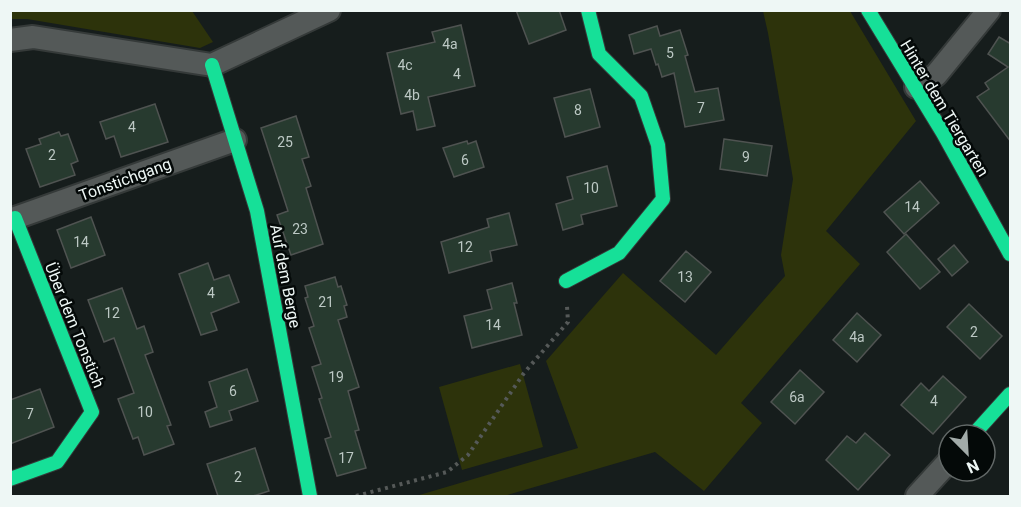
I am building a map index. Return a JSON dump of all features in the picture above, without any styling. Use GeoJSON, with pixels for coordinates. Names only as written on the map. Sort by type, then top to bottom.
{"type":"FeatureCollection","features":[{"type":"Feature","properties":{"kind":"street"},"geometry":{"type":"LineString","coordinates":[[10,40],[33,37],[212,65],[329,10]]}},
{"type":"Feature","properties":{"kind":"street"},"geometry":{"type":"LineString","coordinates":[[566,281],[619,253],[663,199],[658,146],[641,96],[599,54],[588,10]]}},
{"type":"Feature","properties":{"kind":"street","name":"Hinter dem Tiergarten"},"geometry":{"type":"LineString","coordinates":[[868,10],[944,133],[1011,254]]}},
{"type":"Feature","properties":{"kind":"street"},"geometry":{"type":"LineString","coordinates":[[916,87],[936,75],[989,10]]}},
{"type":"Feature","properties":{"kind":"street","name":"Auf dem Berge"},"geometry":{"type":"LineString","coordinates":[[212,65],[257,211],[310,496]]}},
{"type":"Feature","properties":{"kind":"street","name":"Tonstichgang"},"geometry":{"type":"LineString","coordinates":[[13,219],[235,140]]}},
{"type":"Feature","properties":{"kind":"street","name":"Über dem Tonstich"},"geometry":{"type":"LineString","coordinates":[[10,478],[57,462],[92,412],[13,219]]}},
{"type":"Feature","properties":{"kind":"street"},"geometry":{"type":"LineString","coordinates":[[984,423],[1011,394]]}},
{"type":"Feature","properties":{"kind":"street"},"geometry":{"type":"LineString","coordinates":[[917,496],[937,474]]}},
{"type":"Feature","properties":{"kind":"path"},"geometry":{"type":"LineString","coordinates":[[356,496],[447,472],[468,455],[524,373],[568,322],[566,281]]}},
{"type":"Feature","properties":{"kind":"green space"},"geometry":{"type":"Polygon","coordinates":[[[11,10],[192,11],[213,42],[200,48],[27,19],[11,19],[11,10]]]}},
{"type":"Feature","properties":{"kind":"green space"},"geometry":{"type":"Polygon","coordinates":[[[763,11],[850,11],[916,121],[826,231],[860,264],[741,403],[762,423],[704,491],[655,452],[504,496],[416,496],[578,448],[546,361],[623,273],[716,355],[785,276],[781,255],[793,179],[763,11]]]}},
{"type":"Feature","properties":{"kind":"green space"},"geometry":{"type":"Polygon","coordinates":[[[520,364],[543,447],[462,470],[439,387],[520,364]]]}},
{"type":"Feature","properties":{"kind":"building"},"geometry":{"type":"Polygon","coordinates":[[[516,10],[559,10],[566,30],[529,44],[516,10]]]}},
{"type":"Feature","properties":{"kind":"building"},"geometry":{"type":"Polygon","coordinates":[[[461,25],[475,86],[428,97],[435,126],[417,130],[413,111],[401,114],[387,53],[435,42],[432,32],[461,25]]]}},
{"type":"Feature","properties":{"kind":"building"},"geometry":{"type":"Polygon","coordinates":[[[657,26],[660,36],[680,30],[688,55],[685,56],[695,92],[718,88],[724,120],[685,127],[674,73],[662,77],[651,49],[634,54],[629,35],[657,26]]]}},
{"type":"Feature","properties":{"kind":"building"},"geometry":{"type":"Polygon","coordinates":[[[999,37],[1011,44],[1011,142],[977,97],[989,89],[985,83],[1008,67],[988,54],[999,37]]]}},
{"type":"Feature","properties":{"kind":"building"},"geometry":{"type":"Polygon","coordinates":[[[590,89],[600,127],[565,137],[554,98],[590,89]]]}},
{"type":"Feature","properties":{"kind":"building"},"geometry":{"type":"Polygon","coordinates":[[[155,104],[168,142],[121,157],[114,136],[106,139],[100,122],[155,104]]]}},
{"type":"Feature","properties":{"kind":"building"},"geometry":{"type":"Polygon","coordinates":[[[296,116],[309,157],[302,159],[311,186],[306,188],[323,244],[291,255],[277,215],[288,211],[261,128],[296,116]]]}},
{"type":"Feature","properties":{"kind":"building"},"geometry":{"type":"Polygon","coordinates":[[[59,132],[61,136],[68,134],[78,161],[71,164],[75,175],[40,187],[26,149],[41,144],[39,139],[59,132]]]}},
{"type":"Feature","properties":{"kind":"building"},"geometry":{"type":"Polygon","coordinates":[[[724,139],[772,146],[767,176],[720,169],[724,139]]]}},
{"type":"Feature","properties":{"kind":"building"},"geometry":{"type":"Polygon","coordinates":[[[467,141],[468,144],[476,141],[484,167],[454,177],[443,148],[467,141]]]}},
{"type":"Feature","properties":{"kind":"building"},"geometry":{"type":"Polygon","coordinates":[[[607,166],[617,206],[581,215],[583,224],[563,230],[556,204],[573,199],[567,177],[607,166]]]}},
{"type":"Feature","properties":{"kind":"building"},"geometry":{"type":"Polygon","coordinates":[[[920,181],[939,203],[904,234],[884,212],[920,181]]]}},
{"type":"Feature","properties":{"kind":"building"},"geometry":{"type":"Polygon","coordinates":[[[509,213],[517,245],[490,251],[492,261],[449,273],[441,242],[489,227],[487,219],[509,213]]]}},
{"type":"Feature","properties":{"kind":"building"},"geometry":{"type":"Polygon","coordinates":[[[91,217],[105,255],[71,268],[57,230],[91,217]]]}},
{"type":"Feature","properties":{"kind":"building"},"geometry":{"type":"Polygon","coordinates":[[[906,234],[940,272],[920,289],[887,252],[906,234]]]}},
{"type":"Feature","properties":{"kind":"building"},"geometry":{"type":"Polygon","coordinates":[[[954,245],[968,262],[952,276],[938,259],[954,245]]]}},
{"type":"Feature","properties":{"kind":"building"},"geometry":{"type":"Polygon","coordinates":[[[686,251],[711,272],[685,302],[660,281],[686,251]]]}},
{"type":"Feature","properties":{"kind":"building"},"geometry":{"type":"Polygon","coordinates":[[[208,263],[214,280],[229,275],[239,302],[211,313],[217,330],[201,335],[179,274],[208,263]]]}},
{"type":"Feature","properties":{"kind":"building"},"geometry":{"type":"Polygon","coordinates":[[[335,277],[338,287],[341,286],[347,305],[344,306],[347,317],[338,320],[359,387],[348,391],[359,430],[355,431],[366,468],[337,476],[325,439],[331,437],[312,367],[321,364],[309,328],[314,326],[305,298],[308,297],[305,286],[335,277]]]}},
{"type":"Feature","properties":{"kind":"building"},"geometry":{"type":"Polygon","coordinates":[[[512,283],[517,303],[514,303],[522,335],[472,348],[464,316],[492,309],[487,290],[512,283]]]}},
{"type":"Feature","properties":{"kind":"building"},"geometry":{"type":"Polygon","coordinates":[[[122,288],[137,329],[144,326],[153,352],[145,355],[171,425],[167,426],[174,444],[144,455],[138,437],[133,439],[118,399],[134,393],[114,338],[104,342],[88,300],[122,288]]]}},
{"type":"Feature","properties":{"kind":"building"},"geometry":{"type":"Polygon","coordinates":[[[969,304],[1002,336],[980,359],[947,327],[969,304]]]}},
{"type":"Feature","properties":{"kind":"building"},"geometry":{"type":"Polygon","coordinates":[[[857,313],[881,335],[857,362],[833,340],[857,313]]]}},
{"type":"Feature","properties":{"kind":"building"},"geometry":{"type":"Polygon","coordinates":[[[247,369],[258,401],[229,411],[232,420],[210,427],[205,412],[217,407],[209,382],[247,369]]]}},
{"type":"Feature","properties":{"kind":"building"},"geometry":{"type":"Polygon","coordinates":[[[800,370],[824,392],[795,424],[771,402],[800,370]]]}},
{"type":"Feature","properties":{"kind":"building"},"geometry":{"type":"Polygon","coordinates":[[[943,376],[966,397],[943,423],[937,423],[937,430],[933,434],[901,405],[921,383],[929,391],[943,376]]]}},
{"type":"Feature","properties":{"kind":"building"},"geometry":{"type":"Polygon","coordinates":[[[40,389],[54,427],[10,444],[10,400],[40,389]]]}},
{"type":"Feature","properties":{"kind":"building"},"geometry":{"type":"Polygon","coordinates":[[[865,433],[890,455],[858,490],[826,460],[847,436],[856,443],[865,433]]]}},
{"type":"Feature","properties":{"kind":"building"},"geometry":{"type":"Polygon","coordinates":[[[255,448],[269,491],[253,496],[218,496],[207,464],[255,448]]]}},
{"type":"Feature","properties":{"kind":"traffic: fast"},"geometry":{"type":"LineString","coordinates":[[566,281],[619,253],[663,199],[658,145],[641,96],[599,54],[588,10]]}},
{"type":"Feature","properties":{"kind":"traffic: fast"},"geometry":{"type":"LineString","coordinates":[[868,10],[943,133],[1010,254]]}},
{"type":"Feature","properties":{"kind":"traffic: fast"},"geometry":{"type":"LineString","coordinates":[[212,65],[257,211],[310,496]]}},
{"type":"Feature","properties":{"kind":"traffic: fast"},"geometry":{"type":"LineString","coordinates":[[10,220],[15,218],[92,412],[57,462],[10,479]]}},
{"type":"Feature","properties":{"kind":"traffic: fast"},"geometry":{"type":"LineString","coordinates":[[984,423],[1010,394]]}}]}
